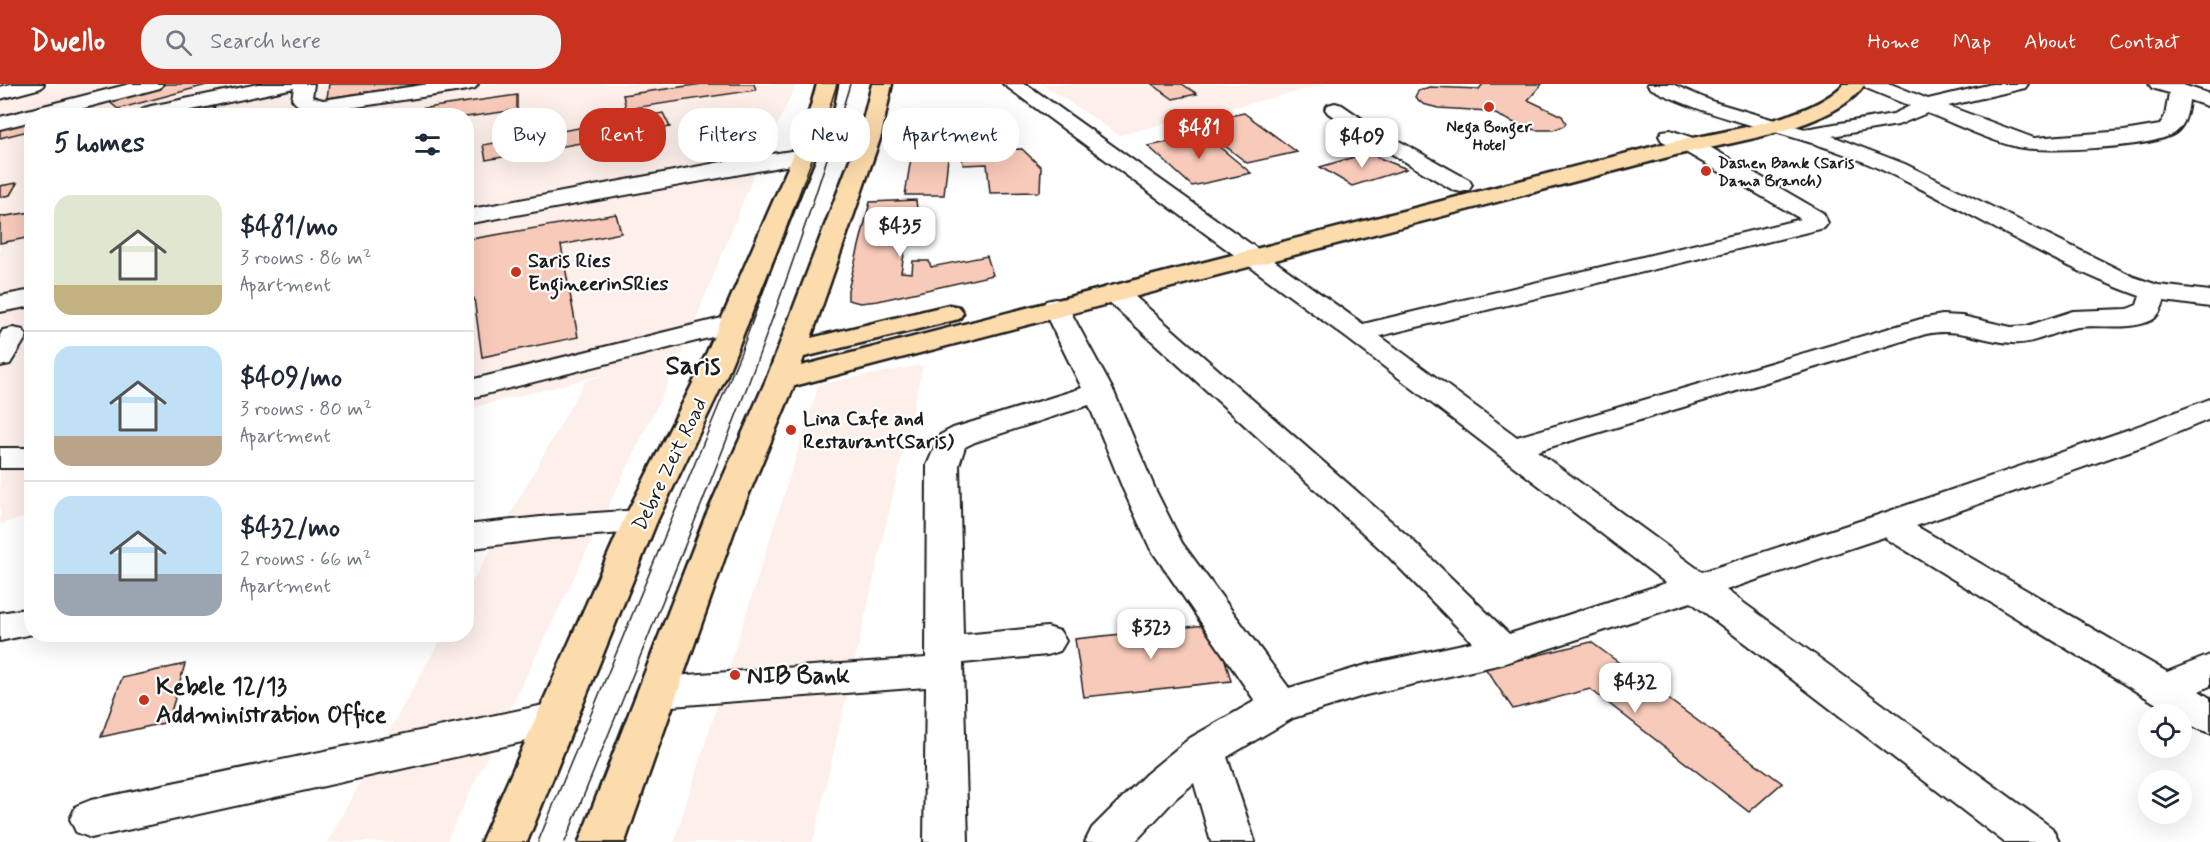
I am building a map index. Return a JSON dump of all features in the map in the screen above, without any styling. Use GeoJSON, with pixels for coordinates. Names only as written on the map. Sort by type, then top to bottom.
{"type":"FeatureCollection","features":[{"type":"Feature","properties":{"kind":"main road","name":"Debre Zeit Road"},"geometry":{"type":"LineString","coordinates":[[821,108],[827,84]]}},
{"type":"Feature","properties":{"kind":"main road"},"geometry":{"type":"LineString","coordinates":[[602,842],[721,520],[785,366],[870,136],[882,84]]}},
{"type":"Feature","properties":{"kind":"main road"},"geometry":{"type":"LineString","coordinates":[[785,366],[1244,252],[1679,140],[1742,119],[1812,90],[1819,84]]}},
{"type":"Feature","properties":{"kind":"main road"},"geometry":{"type":"LineString","coordinates":[[785,366],[1220,268],[1244,252],[1461,185],[1679,140],[1771,125],[1820,111],[1839,101],[1855,84]]}},
{"type":"Feature","properties":{"kind":"main road","name":"Debre Zeit Road"},"geometry":{"type":"LineString","coordinates":[[504,842],[640,521],[711,377],[801,162]]}},
{"type":"Feature","properties":{"kind":"street"},"geometry":{"type":"LineString","coordinates":[[0,93],[34,84]]}},
{"type":"Feature","properties":{"kind":"street"},"geometry":{"type":"LineString","coordinates":[[66,84],[85,101]]}},
{"type":"Feature","properties":{"kind":"street"},"geometry":{"type":"LineString","coordinates":[[58,108],[153,84]]}},
{"type":"Feature","properties":{"kind":"street"},"geometry":{"type":"LineString","coordinates":[[170,108],[287,84]]}},
{"type":"Feature","properties":{"kind":"street"},"geometry":{"type":"LineString","coordinates":[[303,84],[302,99],[309,104],[323,106],[468,84]]}},
{"type":"Feature","properties":{"kind":"street"},"geometry":{"type":"LineString","coordinates":[[1013,84],[1358,333],[2037,842]]}},
{"type":"Feature","properties":{"kind":"street"},"geometry":{"type":"LineString","coordinates":[[1657,84],[1688,101],[1742,119],[1805,134],[1906,172],[2100,271],[2154,292],[2209,300]]}},
{"type":"Feature","properties":{"kind":"street"},"geometry":{"type":"LineString","coordinates":[[1873,84],[2026,143],[2042,144],[2155,134],[2168,128],[2177,115],[2169,87]]}},
{"type":"Feature","properties":{"kind":"street"},"geometry":{"type":"LineString","coordinates":[[1805,134],[1890,121],[1927,105],[2018,84]]}},
{"type":"Feature","properties":{"kind":"street"},"geometry":{"type":"LineString","coordinates":[[2169,87],[2210,101]]}},
{"type":"Feature","properties":{"kind":"street"},"geometry":{"type":"LineString","coordinates":[[1335,109],[1367,131],[1461,185]]}},
{"type":"Feature","properties":{"kind":"street"},"geometry":{"type":"LineString","coordinates":[[0,123],[24,117]]}},
{"type":"Feature","properties":{"kind":"street"},"geometry":{"type":"LineString","coordinates":[[1358,333],[1816,223],[1815,218],[1804,211],[1679,140]]}},
{"type":"Feature","properties":{"kind":"street"},"geometry":{"type":"LineString","coordinates":[[474,215],[790,158]]}},
{"type":"Feature","properties":{"kind":"street"},"geometry":{"type":"LineString","coordinates":[[1513,448],[1921,327],[1942,323],[1962,324],[2011,335],[2030,334],[2073,319],[2127,317],[2142,314],[2149,308],[2154,292]]}},
{"type":"Feature","properties":{"kind":"street"},"geometry":{"type":"LineString","coordinates":[[1115,293],[1398,546],[1502,650]]}},
{"type":"Feature","properties":{"kind":"street"},"geometry":{"type":"LineString","coordinates":[[0,304],[24,300]]}},
{"type":"Feature","properties":{"kind":"street"},"geometry":{"type":"LineString","coordinates":[[1054,307],[1099,392],[1139,489],[1167,548],[1280,706]]}},
{"type":"Feature","properties":{"kind":"street"},"geometry":{"type":"LineString","coordinates":[[474,388],[734,323]]}},
{"type":"Feature","properties":{"kind":"street"},"geometry":{"type":"LineString","coordinates":[[946,842],[943,465],[951,442],[964,435],[1099,392]]}},
{"type":"Feature","properties":{"kind":"street"},"geometry":{"type":"LineString","coordinates":[[1107,842],[1161,786],[1204,750],[1280,706],[1366,680],[1502,650],[1580,626],[1695,585],[1887,524],[2141,435],[2210,408]]}},
{"type":"Feature","properties":{"kind":"street"},"geometry":{"type":"LineString","coordinates":[[0,458],[24,458]]}},
{"type":"Feature","properties":{"kind":"street"},"geometry":{"type":"LineString","coordinates":[[474,536],[550,526],[640,521]]}},
{"type":"Feature","properties":{"kind":"street"},"geometry":{"type":"LineString","coordinates":[[1887,524],[2210,717]]}},
{"type":"Feature","properties":{"kind":"street"},"geometry":{"type":"LineString","coordinates":[[0,627],[24,622]]}},
{"type":"Feature","properties":{"kind":"street"},"geometry":{"type":"LineString","coordinates":[[658,692],[944,661],[1047,640]]}},
{"type":"Feature","properties":{"kind":"street"},"geometry":{"type":"LineString","coordinates":[[2165,690],[2210,670]]}},
{"type":"Feature","properties":{"kind":"street"},"geometry":{"type":"LineString","coordinates":[[91,819],[558,718]]}},
{"type":"Feature","properties":{"kind":"street"},"geometry":{"type":"LineString","coordinates":[[1204,750],[1233,842]]}},
{"type":"Feature","properties":{"kind":"shaded area"},"geometry":{"type":"Polygon","coordinates":[[[0,84],[797,84],[778,123],[778,108],[678,108],[678,162],[759,162],[681,356],[446,842],[327,842],[439,642],[474,642],[474,579],[585,381],[618,371],[474,407],[474,108],[24,108],[24,518],[0,524],[0,84]]]}},
{"type":"Feature","properties":{"kind":"shaded area"},"geometry":{"type":"Polygon","coordinates":[[[1042,84],[1329,84],[1119,135],[1042,84]]]}},
{"type":"Feature","properties":{"kind":"shaded area"},"geometry":{"type":"Polygon","coordinates":[[[923,365],[813,842],[674,842],[819,384],[923,365]]]}},
{"type":"Feature","properties":{"kind":"building"},"geometry":{"type":"Polygon","coordinates":[[[163,84],[210,84],[122,108],[117,108],[106,99],[163,84]]]}},
{"type":"Feature","properties":{"kind":"building"},"geometry":{"type":"Polygon","coordinates":[[[329,84],[423,84],[327,98],[329,84]]]}},
{"type":"Feature","properties":{"kind":"building"},"geometry":{"type":"Polygon","coordinates":[[[702,84],[754,84],[756,90],[633,108],[626,108],[623,95],[702,84]]]}},
{"type":"Feature","properties":{"kind":"building"},"geometry":{"type":"Polygon","coordinates":[[[1152,84],[1182,84],[1197,94],[1173,99],[1152,84]]]}},
{"type":"Feature","properties":{"kind":"building","name":"Nega Bonger Hotel"},"geometry":{"type":"Polygon","coordinates":[[[1483,84],[1542,84],[1528,100],[1562,116],[1566,123],[1553,130],[1535,130],[1489,111],[1438,108],[1423,104],[1415,97],[1418,91],[1429,87],[1479,89],[1483,84]]]}},
{"type":"Feature","properties":{"kind":"building"},"geometry":{"type":"Polygon","coordinates":[[[517,95],[517,108],[492,108],[492,113],[474,116],[474,108],[426,108],[517,95]]]}},
{"type":"Feature","properties":{"kind":"building"},"geometry":{"type":"Polygon","coordinates":[[[1244,113],[1297,152],[1247,163],[1196,123],[1244,113]]]}},
{"type":"Feature","properties":{"kind":"building"},"geometry":{"type":"Polygon","coordinates":[[[24,121],[24,132],[0,138],[0,127],[24,121]]]}},
{"type":"Feature","properties":{"kind":"building"},"geometry":{"type":"Polygon","coordinates":[[[579,128],[579,143],[567,145],[567,130],[579,128]]]}},
{"type":"Feature","properties":{"kind":"building"},"geometry":{"type":"Polygon","coordinates":[[[1205,135],[1251,173],[1192,186],[1148,146],[1205,135]]]}},
{"type":"Feature","properties":{"kind":"building"},"geometry":{"type":"Polygon","coordinates":[[[492,143],[492,159],[486,160],[483,145],[492,143]]]}},
{"type":"Feature","properties":{"kind":"building"},"geometry":{"type":"Polygon","coordinates":[[[1019,149],[1022,149],[1041,167],[1040,192],[990,193],[987,164],[963,165],[963,162],[1019,162],[1019,149]]]}},
{"type":"Feature","properties":{"kind":"building"},"geometry":{"type":"Polygon","coordinates":[[[1367,153],[1407,169],[1352,186],[1320,167],[1367,153]]]}},
{"type":"Feature","properties":{"kind":"building"},"geometry":{"type":"Polygon","coordinates":[[[910,162],[948,162],[944,195],[905,195],[910,162]]]}},
{"type":"Feature","properties":{"kind":"building"},"geometry":{"type":"Polygon","coordinates":[[[17,183],[10,195],[0,197],[0,186],[17,183]]]}},
{"type":"Feature","properties":{"kind":"building"},"geometry":{"type":"Polygon","coordinates":[[[916,200],[918,219],[909,226],[901,272],[912,273],[913,261],[929,261],[931,267],[987,256],[993,275],[878,301],[860,303],[848,300],[848,290],[870,202],[916,200]]]}},
{"type":"Feature","properties":{"kind":"building"},"geometry":{"type":"Polygon","coordinates":[[[24,213],[24,238],[0,243],[0,217],[24,213]]]}},
{"type":"Feature","properties":{"kind":"building","name":"Saris Ries EngineerinSRies"},"geometry":{"type":"Polygon","coordinates":[[[616,214],[621,233],[561,245],[578,337],[482,357],[474,298],[474,239],[616,214]]]}},
{"type":"Feature","properties":{"kind":"building"},"geometry":{"type":"Polygon","coordinates":[[[1215,624],[1231,681],[1084,697],[1075,639],[1215,624]]]}},
{"type":"Feature","properties":{"kind":"building"},"geometry":{"type":"Polygon","coordinates":[[[1591,642],[1782,783],[1749,812],[1590,689],[1513,709],[1485,668],[1591,642]]]}},
{"type":"Feature","properties":{"kind":"building","name":"Kebele 12/13 Addministration Office"},"geometry":{"type":"Polygon","coordinates":[[[185,664],[168,722],[101,737],[122,678],[185,664]]]}},
{"type":"Feature","properties":{"kind":"tram line"},"geometry":{"type":"LineString","coordinates":[[538,842],[741,352],[822,132],[837,84]]}},
{"type":"Feature","properties":{"kind":"tram line"},"geometry":{"type":"LineString","coordinates":[[565,842],[753,372],[820,181],[850,84]]}},
{"type":"Feature","properties":{"kind":"place","name":"Nega Bonger Hotel"},"geometry":{"type":"Point","coordinates":[1489,107]}},
{"type":"Feature","properties":{"kind":"place","name":"Dashen Bank (Saris Dama Branch)"},"geometry":{"type":"Point","coordinates":[1706,171]}},
{"type":"Feature","properties":{"kind":"place","name":"Saris Ries EngineerinSRies"},"geometry":{"type":"Point","coordinates":[516,272]}},
{"type":"Feature","properties":{"kind":"place","name":"Lina Cafe and Restaurant(Saris)"},"geometry":{"type":"Point","coordinates":[791,430]}},
{"type":"Feature","properties":{"kind":"place","name":"NIB Bank"},"geometry":{"type":"Point","coordinates":[735,675]}},
{"type":"Feature","properties":{"kind":"place","name":"Kebele 12/13 Addministration Office"},"geometry":{"type":"Point","coordinates":[144,700]}},
{"type":"Feature","properties":{"kind":"district","name":"Saris"},"geometry":{"type":"Point","coordinates":[693,365]}}]}
